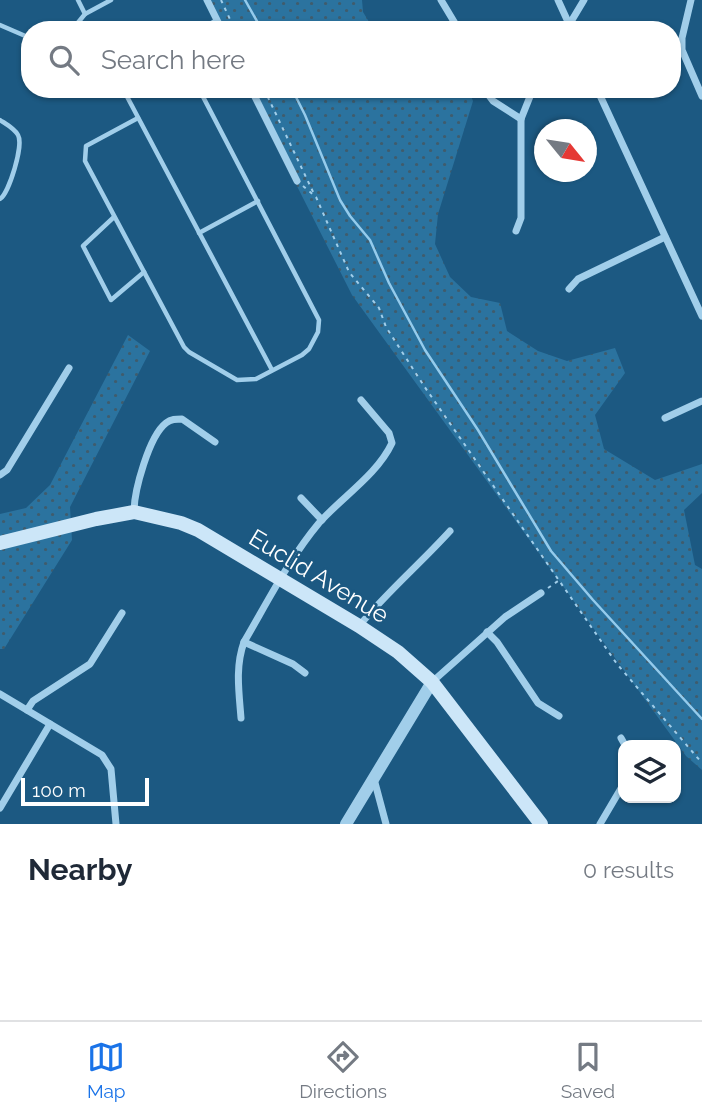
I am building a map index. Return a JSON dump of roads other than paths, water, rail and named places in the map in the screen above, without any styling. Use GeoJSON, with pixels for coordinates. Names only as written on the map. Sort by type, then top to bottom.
{"type":"FeatureCollection","features":[{"type":"Feature","properties":{"kind":"main road","name":"Euclid Avenue"},"geometry":{"type":"LineString","coordinates":[[0,543],[134,512],[181,523],[198,530],[398,652],[432,682],[541,824]]}},
{"type":"Feature","properties":{"kind":"street"},"geometry":{"type":"LineString","coordinates":[[207,0],[217,20]]}},
{"type":"Feature","properties":{"kind":"street"},"geometry":{"type":"LineString","coordinates":[[441,0],[454,21]]}},
{"type":"Feature","properties":{"kind":"street"},"geometry":{"type":"LineString","coordinates":[[558,0],[566,21]]}},
{"type":"Feature","properties":{"kind":"street"},"geometry":{"type":"LineString","coordinates":[[572,21],[584,0]]}},
{"type":"Feature","properties":{"kind":"street"},"geometry":{"type":"LineString","coordinates":[[691,0],[682,38],[682,50],[702,96]]}},
{"type":"Feature","properties":{"kind":"street"},"geometry":{"type":"LineString","coordinates":[[256,98],[297,181]]}},
{"type":"Feature","properties":{"kind":"street"},"geometry":{"type":"LineString","coordinates":[[491,98],[521,119]]}},
{"type":"Feature","properties":{"kind":"street"},"geometry":{"type":"LineString","coordinates":[[516,231],[521,218],[521,119],[529,98]]}},
{"type":"Feature","properties":{"kind":"street"},"geometry":{"type":"LineString","coordinates":[[601,98],[702,316]]}},
{"type":"Feature","properties":{"kind":"street"},"geometry":{"type":"LineString","coordinates":[[569,289],[578,279],[665,237]]}},
{"type":"Feature","properties":{"kind":"street"},"geometry":{"type":"LineString","coordinates":[[694,298],[702,293]]}},
{"type":"Feature","properties":{"kind":"street"},"geometry":{"type":"LineString","coordinates":[[0,475],[7,470],[69,368]]}},
{"type":"Feature","properties":{"kind":"street"},"geometry":{"type":"LineString","coordinates":[[241,718],[238,673],[239,655],[244,642],[300,547],[322,520],[366,478],[388,452],[392,443],[389,433],[361,400]]}},
{"type":"Feature","properties":{"kind":"street"},"geometry":{"type":"LineString","coordinates":[[665,418],[702,401]]}},
{"type":"Feature","properties":{"kind":"street"},"geometry":{"type":"LineString","coordinates":[[134,512],[141,469],[163,425],[171,420],[182,419],[215,442]]}},
{"type":"Feature","properties":{"kind":"street"},"geometry":{"type":"LineString","coordinates":[[301,498],[322,520]]}},
{"type":"Feature","properties":{"kind":"street"},"geometry":{"type":"LineString","coordinates":[[359,626],[383,597],[450,531]]}},
{"type":"Feature","properties":{"kind":"street"},"geometry":{"type":"LineString","coordinates":[[346,824],[432,682],[505,617],[541,593]]}},
{"type":"Feature","properties":{"kind":"street"},"geometry":{"type":"LineString","coordinates":[[27,710],[33,701],[90,664],[122,613]]}},
{"type":"Feature","properties":{"kind":"street"},"geometry":{"type":"LineString","coordinates":[[487,632],[497,642],[538,703],[559,716]]}},
{"type":"Feature","properties":{"kind":"street"},"geometry":{"type":"LineString","coordinates":[[244,642],[293,664],[305,673]]}},
{"type":"Feature","properties":{"kind":"street"},"geometry":{"type":"LineString","coordinates":[[0,694],[102,755],[111,769],[114,822]]}},
{"type":"Feature","properties":{"kind":"street"},"geometry":{"type":"LineString","coordinates":[[0,808],[50,724]]}},
{"type":"Feature","properties":{"kind":"street"},"geometry":{"type":"LineString","coordinates":[[374,779],[386,824]]}},
{"type":"Feature","properties":{"kind":"street"},"geometry":{"type":"LineString","coordinates":[[600,824],[618,793]]}},
{"type":"Feature","properties":{"kind":"lane"},"geometry":{"type":"LineString","coordinates":[[78,0],[85,14]]}},
{"type":"Feature","properties":{"kind":"lane"},"geometry":{"type":"LineString","coordinates":[[79,21],[85,14],[111,0]]}},
{"type":"Feature","properties":{"kind":"lane"},"geometry":{"type":"LineString","coordinates":[[0,25],[21,34]]}},
{"type":"Feature","properties":{"kind":"lane"},"geometry":{"type":"LineString","coordinates":[[127,98],[272,370]]}},
{"type":"Feature","properties":{"kind":"lane"},"geometry":{"type":"LineString","coordinates":[[138,118],[86,146],[84,155],[184,347],[237,380],[256,379],[309,349],[318,332],[319,320],[205,98]]}},
{"type":"Feature","properties":{"kind":"lane"},"geometry":{"type":"LineString","coordinates":[[0,120],[18,135],[20,145],[6,193],[0,199]]}},
{"type":"Feature","properties":{"kind":"lane"},"geometry":{"type":"LineString","coordinates":[[199,233],[258,201]]}},
{"type":"Feature","properties":{"kind":"lane"},"geometry":{"type":"LineString","coordinates":[[114,217],[83,246],[111,300],[144,272]]}},
{"type":"Feature","properties":{"kind":"waterway"},"geometry":{"type":"LineString","coordinates":[[245,0],[257,21]]}},
{"type":"Feature","properties":{"kind":"waterway"},"geometry":{"type":"LineString","coordinates":[[296,98],[340,200],[370,240],[389,283],[425,350],[478,430],[551,551],[702,719]]}}]}
